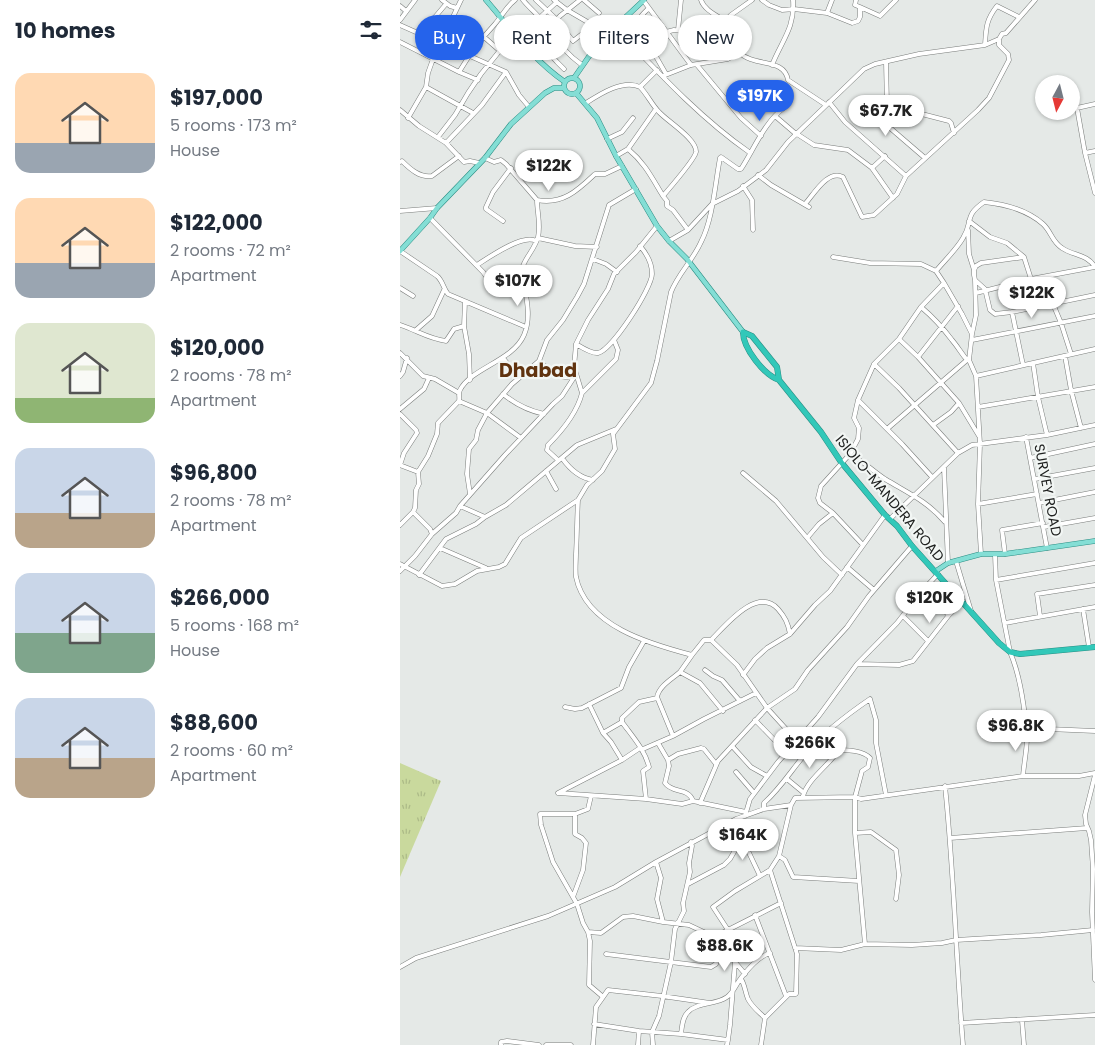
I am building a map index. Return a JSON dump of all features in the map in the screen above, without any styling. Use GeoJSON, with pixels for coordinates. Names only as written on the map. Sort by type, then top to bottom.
{"type":"FeatureCollection","features":[{"type":"Feature","properties":{"kind":"highway"},"geometry":{"type":"LineString","coordinates":[[743,332],[752,336],[777,367],[780,380],[767,374],[744,342],[743,332]]}},
{"type":"Feature","properties":{"kind":"highway","name":"ISIOLO-MANDERA ROAD"},"geometry":{"type":"LineString","coordinates":[[780,380],[821,432],[841,462],[912,546],[999,643],[1010,652]]}},
{"type":"Feature","properties":{"kind":"highway"},"geometry":{"type":"LineString","coordinates":[[1010,652],[1027,654],[1092,647]]}},
{"type":"Feature","properties":{"kind":"main road"},"geometry":{"type":"LineString","coordinates":[[486,0],[499,15]]}},
{"type":"Feature","properties":{"kind":"main road"},"geometry":{"type":"LineString","coordinates":[[628,15],[644,0]]}},
{"type":"Feature","properties":{"kind":"main road"},"geometry":{"type":"LineString","coordinates":[[400,251],[437,208],[485,158],[501,135],[529,107],[548,91],[564,85],[569,78],[578,80],[579,90],[576,93],[570,94],[564,85],[555,75],[539,60]]}},
{"type":"Feature","properties":{"kind":"main road"},"geometry":{"type":"LineString","coordinates":[[574,78],[586,60]]}},
{"type":"Feature","properties":{"kind":"main road"},"geometry":{"type":"LineString","coordinates":[[576,93],[586,102],[597,118],[616,156],[657,226],[668,241],[689,262],[743,332]]}},
{"type":"Feature","properties":{"kind":"main road"},"geometry":{"type":"LineString","coordinates":[[937,572],[948,563],[981,554],[1005,554],[1095,541]]}},
{"type":"Feature","properties":{"kind":"street"},"geometry":{"type":"LineString","coordinates":[[400,20],[415,0]]}},
{"type":"Feature","properties":{"kind":"street"},"geometry":{"type":"LineString","coordinates":[[442,0],[446,4],[457,8]]}},
{"type":"Feature","properties":{"kind":"street"},"geometry":{"type":"LineString","coordinates":[[454,15],[461,0]]}},
{"type":"Feature","properties":{"kind":"street"},"geometry":{"type":"LineString","coordinates":[[501,15],[515,0]]}},
{"type":"Feature","properties":{"kind":"street"},"geometry":{"type":"LineString","coordinates":[[523,0],[537,15]]}},
{"type":"Feature","properties":{"kind":"street"},"geometry":{"type":"LineString","coordinates":[[536,0],[551,15]]}},
{"type":"Feature","properties":{"kind":"street"},"geometry":{"type":"LineString","coordinates":[[644,0],[654,15]]}},
{"type":"Feature","properties":{"kind":"street"},"geometry":{"type":"LineString","coordinates":[[680,15],[681,0]]}},
{"type":"Feature","properties":{"kind":"street"},"geometry":{"type":"LineString","coordinates":[[701,0],[706,8],[717,15]]}},
{"type":"Feature","properties":{"kind":"street"},"geometry":{"type":"LineString","coordinates":[[733,15],[752,0]]}},
{"type":"Feature","properties":{"kind":"street"},"geometry":{"type":"LineString","coordinates":[[762,0],[768,5],[782,10],[794,9],[827,13],[852,23],[858,21],[860,7]]}},
{"type":"Feature","properties":{"kind":"street"},"geometry":{"type":"LineString","coordinates":[[772,65],[792,24],[793,0]]}},
{"type":"Feature","properties":{"kind":"street"},"geometry":{"type":"LineString","coordinates":[[827,13],[832,0]]}},
{"type":"Feature","properties":{"kind":"street"},"geometry":{"type":"LineString","coordinates":[[856,0],[855,5],[880,16],[896,0]]}},
{"type":"Feature","properties":{"kind":"street"},"geometry":{"type":"LineString","coordinates":[[758,176],[807,206],[833,175],[844,177],[862,217],[874,215],[897,194],[906,176],[954,133],[989,98],[1008,65],[1008,54],[999,45],[999,39],[1035,0]]}},
{"type":"Feature","properties":{"kind":"street"},"geometry":{"type":"LineString","coordinates":[[543,15],[556,1],[591,24],[574,41],[570,37]]}},
{"type":"Feature","properties":{"kind":"street"},"geometry":{"type":"LineString","coordinates":[[562,15],[579,1],[599,13]]}},
{"type":"Feature","properties":{"kind":"street"},"geometry":{"type":"LineString","coordinates":[[437,15],[446,4]]}},
{"type":"Feature","properties":{"kind":"street"},"geometry":{"type":"LineString","coordinates":[[400,6],[406,11]]}},
{"type":"Feature","properties":{"kind":"street"},"geometry":{"type":"LineString","coordinates":[[985,45],[986,24],[997,6],[1020,17]]}},
{"type":"Feature","properties":{"kind":"street"},"geometry":{"type":"LineString","coordinates":[[649,8],[640,18],[638,22],[639,27],[664,75],[682,97],[732,140],[749,152]]}},
{"type":"Feature","properties":{"kind":"street"},"geometry":{"type":"LineString","coordinates":[[494,24],[484,36],[494,45]]}},
{"type":"Feature","properties":{"kind":"street"},"geometry":{"type":"LineString","coordinates":[[400,25],[415,32]]}},
{"type":"Feature","properties":{"kind":"street"},"geometry":{"type":"LineString","coordinates":[[668,32],[678,30]]}},
{"type":"Feature","properties":{"kind":"street"},"geometry":{"type":"LineString","coordinates":[[668,35],[691,65]]}},
{"type":"Feature","properties":{"kind":"street"},"geometry":{"type":"LineString","coordinates":[[668,241],[688,230],[712,204],[738,190],[766,170],[788,142],[864,69],[875,64],[927,53],[985,45],[999,39]]}},
{"type":"Feature","properties":{"kind":"street"},"geometry":{"type":"LineString","coordinates":[[400,42],[415,50]]}},
{"type":"Feature","properties":{"kind":"street"},"geometry":{"type":"LineString","coordinates":[[570,55],[582,65]]}},
{"type":"Feature","properties":{"kind":"street"},"geometry":{"type":"LineString","coordinates":[[438,137],[494,58]]}},
{"type":"Feature","properties":{"kind":"street"},"geometry":{"type":"LineString","coordinates":[[408,118],[426,87],[433,60]]}},
{"type":"Feature","properties":{"kind":"street"},"geometry":{"type":"LineString","coordinates":[[435,60],[478,80]]}},
{"type":"Feature","properties":{"kind":"street"},"geometry":{"type":"LineString","coordinates":[[459,72],[466,60]]}},
{"type":"Feature","properties":{"kind":"street"},"geometry":{"type":"LineString","coordinates":[[480,60],[506,72],[519,95],[529,107]]}},
{"type":"Feature","properties":{"kind":"street"},"geometry":{"type":"LineString","coordinates":[[555,60],[564,69]]}},
{"type":"Feature","properties":{"kind":"street"},"geometry":{"type":"LineString","coordinates":[[647,60],[664,75]]}},
{"type":"Feature","properties":{"kind":"street"},"geometry":{"type":"LineString","coordinates":[[664,75],[691,65],[715,60]]}},
{"type":"Feature","properties":{"kind":"street"},"geometry":{"type":"LineString","coordinates":[[749,60],[782,69],[787,74],[788,80],[828,104],[845,122],[906,176]]}},
{"type":"Feature","properties":{"kind":"street"},"geometry":{"type":"LineString","coordinates":[[886,62],[887,105],[882,121],[925,158]]}},
{"type":"Feature","properties":{"kind":"street"},"geometry":{"type":"LineString","coordinates":[[697,65],[741,118],[761,136]]}},
{"type":"Feature","properties":{"kind":"street"},"geometry":{"type":"LineString","coordinates":[[640,87],[657,70]]}},
{"type":"Feature","properties":{"kind":"street"},"geometry":{"type":"LineString","coordinates":[[446,143],[482,105],[506,72]]}},
{"type":"Feature","properties":{"kind":"street"},"geometry":{"type":"LineString","coordinates":[[586,102],[602,93],[622,86],[631,84],[640,87],[656,109],[692,142],[696,151],[690,162],[663,196]]}},
{"type":"Feature","properties":{"kind":"street"},"geometry":{"type":"LineString","coordinates":[[426,87],[473,113]]}},
{"type":"Feature","properties":{"kind":"street"},"geometry":{"type":"LineString","coordinates":[[1095,104],[1078,108],[1085,153],[1095,191]]}},
{"type":"Feature","properties":{"kind":"street"},"geometry":{"type":"LineString","coordinates":[[887,105],[949,121],[954,133]]}},
{"type":"Feature","properties":{"kind":"street"},"geometry":{"type":"LineString","coordinates":[[402,566],[442,586],[455,584],[477,571],[505,564],[521,538],[578,500],[608,462],[615,449],[613,434],[616,429],[651,383],[658,361],[671,292],[706,232],[721,157],[739,169],[775,116],[785,107]]}},
{"type":"Feature","properties":{"kind":"street"},"geometry":{"type":"LineString","coordinates":[[616,156],[628,149],[656,109]]}},
{"type":"Feature","properties":{"kind":"street"},"geometry":{"type":"LineString","coordinates":[[400,110],[408,118],[446,143],[464,162],[479,163]]}},
{"type":"Feature","properties":{"kind":"street"},"geometry":{"type":"LineString","coordinates":[[775,116],[796,134],[814,145],[848,150],[872,168],[892,198]]}},
{"type":"Feature","properties":{"kind":"street"},"geometry":{"type":"LineString","coordinates":[[607,139],[622,132],[633,118]]}},
{"type":"Feature","properties":{"kind":"street"},"geometry":{"type":"LineString","coordinates":[[628,149],[644,164],[658,190],[667,201],[667,206],[673,210],[688,230]]}},
{"type":"Feature","properties":{"kind":"street"},"geometry":{"type":"LineString","coordinates":[[1085,153],[1095,151]]}},
{"type":"Feature","properties":{"kind":"street"},"geometry":{"type":"LineString","coordinates":[[401,160],[416,172],[427,177],[432,176],[459,156]]}},
{"type":"Feature","properties":{"kind":"street"},"geometry":{"type":"LineString","coordinates":[[872,168],[885,156]]}},
{"type":"Feature","properties":{"kind":"street"},"geometry":{"type":"LineString","coordinates":[[400,525],[416,508],[416,490],[419,484],[418,472],[428,456],[437,434],[438,423],[459,401],[459,393],[464,384],[503,358],[524,335],[528,309],[523,264],[534,250],[537,239],[539,222],[537,200],[511,168],[501,160],[494,162],[485,158]]}},
{"type":"Feature","properties":{"kind":"street"},"geometry":{"type":"LineString","coordinates":[[537,200],[552,202],[566,198],[595,174],[605,174],[622,166]]}},
{"type":"Feature","properties":{"kind":"street"},"geometry":{"type":"LineString","coordinates":[[503,220],[486,209],[486,207],[511,168]]}},
{"type":"Feature","properties":{"kind":"street"},"geometry":{"type":"LineString","coordinates":[[743,186],[752,200],[753,230]]}},
{"type":"Feature","properties":{"kind":"street"},"geometry":{"type":"LineString","coordinates":[[470,494],[467,474],[469,450],[476,440],[478,430],[487,413],[519,378],[539,361],[547,340],[563,320],[584,284],[609,205],[636,189]]}},
{"type":"Feature","properties":{"kind":"street"},"geometry":{"type":"LineString","coordinates":[[888,429],[940,382],[968,360],[976,315],[976,293],[976,280],[969,254],[968,221],[971,213],[984,202],[1015,208],[1043,224],[1055,243],[1063,249],[1087,258],[1095,267],[985,289],[976,293]]}},
{"type":"Feature","properties":{"kind":"street"},"geometry":{"type":"LineString","coordinates":[[400,210],[437,208]]}},
{"type":"Feature","properties":{"kind":"street"},"geometry":{"type":"LineString","coordinates":[[430,218],[476,265],[494,287],[507,291],[525,292]]}},
{"type":"Feature","properties":{"kind":"street"},"geometry":{"type":"LineString","coordinates":[[968,221],[990,237],[1007,244],[1024,257],[1031,279]]}},
{"type":"Feature","properties":{"kind":"street"},"geometry":{"type":"LineString","coordinates":[[400,571],[402,566],[415,556],[432,534],[456,513],[470,494],[520,438],[562,396],[573,377],[576,344],[588,320],[617,272],[657,226]]}},
{"type":"Feature","properties":{"kind":"street"},"geometry":{"type":"LineString","coordinates":[[936,271],[963,238],[968,228]]}},
{"type":"Feature","properties":{"kind":"street"},"geometry":{"type":"LineString","coordinates":[[476,265],[497,252],[528,239],[575,246],[597,247]]}},
{"type":"Feature","properties":{"kind":"street"},"geometry":{"type":"LineString","coordinates":[[576,344],[598,353],[614,340],[638,306],[652,276],[648,254],[640,246]]}},
{"type":"Feature","properties":{"kind":"street"},"geometry":{"type":"LineString","coordinates":[[400,251],[437,276],[442,281],[444,290],[448,294],[526,326]]}},
{"type":"Feature","properties":{"kind":"street"},"geometry":{"type":"LineString","coordinates":[[832,257],[870,263],[921,264],[936,271],[958,306],[972,334]]}},
{"type":"Feature","properties":{"kind":"street"},"geometry":{"type":"LineString","coordinates":[[974,270],[981,263],[1024,257]]}},
{"type":"Feature","properties":{"kind":"street"},"geometry":{"type":"LineString","coordinates":[[593,259],[606,264],[617,272]]}},
{"type":"Feature","properties":{"kind":"street"},"geometry":{"type":"LineString","coordinates":[[976,280],[985,289],[990,310],[998,314],[1095,295]]}},
{"type":"Feature","properties":{"kind":"street"},"geometry":{"type":"LineString","coordinates":[[1025,281],[1032,308]]}},
{"type":"Feature","properties":{"kind":"street"},"geometry":{"type":"LineString","coordinates":[[863,545],[833,513],[820,503],[818,498],[821,486],[850,454],[858,439],[859,428],[854,418],[858,400],[874,364],[899,339],[921,307],[944,283]]}},
{"type":"Feature","properties":{"kind":"street"},"geometry":{"type":"LineString","coordinates":[[400,288],[413,296]]}},
{"type":"Feature","properties":{"kind":"street"},"geometry":{"type":"LineString","coordinates":[[416,330],[432,316],[444,290]]}},
{"type":"Feature","properties":{"kind":"street"},"geometry":{"type":"LineString","coordinates":[[465,302],[464,326],[469,354],[470,380]]}},
{"type":"Feature","properties":{"kind":"street"},"geometry":{"type":"LineString","coordinates":[[1053,304],[1071,354]]}},
{"type":"Feature","properties":{"kind":"street"},"geometry":{"type":"LineString","coordinates":[[918,357],[958,306]]}},
{"type":"Feature","properties":{"kind":"street"},"geometry":{"type":"LineString","coordinates":[[921,307],[954,342],[959,351],[968,360],[976,376],[980,438],[978,504],[981,554]]}},
{"type":"Feature","properties":{"kind":"street"},"geometry":{"type":"LineString","coordinates":[[1012,312],[1023,366]]}},
{"type":"Feature","properties":{"kind":"street"},"geometry":{"type":"LineString","coordinates":[[972,340],[1095,316]]}},
{"type":"Feature","properties":{"kind":"street"},"geometry":{"type":"LineString","coordinates":[[400,325],[429,337],[446,340],[454,329],[464,326]]}},
{"type":"Feature","properties":{"kind":"street"},"geometry":{"type":"LineString","coordinates":[[899,339],[918,357],[959,403],[980,438]]}},
{"type":"Feature","properties":{"kind":"street"},"geometry":{"type":"LineString","coordinates":[[593,480],[579,474],[547,450],[548,445],[566,425],[580,401],[582,393],[616,359],[618,350],[614,340]]}},
{"type":"Feature","properties":{"kind":"street"},"geometry":{"type":"LineString","coordinates":[[976,376],[1095,350]]}},
{"type":"Feature","properties":{"kind":"street"},"geometry":{"type":"LineString","coordinates":[[400,353],[423,376],[435,378],[459,393]]}},
{"type":"Feature","properties":{"kind":"street"},"geometry":{"type":"LineString","coordinates":[[1066,356],[1071,390],[1081,428]]}},
{"type":"Feature","properties":{"kind":"street"},"geometry":{"type":"LineString","coordinates":[[400,376],[407,358]]}},
{"type":"Feature","properties":{"kind":"street"},"geometry":{"type":"LineString","coordinates":[[503,358],[519,378]]}},
{"type":"Feature","properties":{"kind":"street"},"geometry":{"type":"LineString","coordinates":[[539,361],[556,375],[568,378],[573,377]]}},
{"type":"Feature","properties":{"kind":"street"},"geometry":{"type":"LineString","coordinates":[[874,364],[958,453]]}},
{"type":"Feature","properties":{"kind":"street"},"geometry":{"type":"LineString","coordinates":[[1033,364],[1047,435]]}},
{"type":"Feature","properties":{"kind":"street"},"geometry":{"type":"LineString","coordinates":[[574,368],[582,393]]}},
{"type":"Feature","properties":{"kind":"street"},"geometry":{"type":"LineString","coordinates":[[400,409],[424,389],[429,378]]}},
{"type":"Feature","properties":{"kind":"street"},"geometry":{"type":"LineString","coordinates":[[978,407],[1095,387]]}},
{"type":"Feature","properties":{"kind":"street"},"geometry":{"type":"LineString","coordinates":[[503,394],[508,399],[544,414]]}},
{"type":"Feature","properties":{"kind":"street"},"geometry":{"type":"LineString","coordinates":[[858,400],[888,429],[932,477]]}},
{"type":"Feature","properties":{"kind":"street"},"geometry":{"type":"LineString","coordinates":[[459,401],[487,413],[520,438]]}},
{"type":"Feature","properties":{"kind":"street"},"geometry":{"type":"LineString","coordinates":[[933,426],[959,403]]}},
{"type":"Feature","properties":{"kind":"street"},"geometry":{"type":"LineString","coordinates":[[400,414],[417,433],[404,454],[400,465],[418,472]]}},
{"type":"Feature","properties":{"kind":"street"},"geometry":{"type":"LineString","coordinates":[[743,675],[767,648],[790,634],[830,591],[863,545],[888,517],[944,468],[958,453],[972,445],[1047,435],[1095,425]]}},
{"type":"Feature","properties":{"kind":"street"},"geometry":{"type":"LineString","coordinates":[[419,575],[446,539],[476,524],[506,505],[578,446],[616,429]]}},
{"type":"Feature","properties":{"kind":"street","name":"SURVEY ROAD"},"geometry":{"type":"LineString","coordinates":[[1026,437],[1047,548]]}},
{"type":"Feature","properties":{"kind":"street"},"geometry":{"type":"LineString","coordinates":[[1030,458],[1095,444]]}},
{"type":"Feature","properties":{"kind":"street"},"geometry":{"type":"LineString","coordinates":[[850,454],[860,459],[885,479],[928,504],[945,522]]}},
{"type":"Feature","properties":{"kind":"street"},"geometry":{"type":"LineString","coordinates":[[944,468],[948,563]]}},
{"type":"Feature","properties":{"kind":"street"},"geometry":{"type":"LineString","coordinates":[[1034,479],[1095,468]]}},
{"type":"Feature","properties":{"kind":"street"},"geometry":{"type":"LineString","coordinates":[[546,471],[556,489]]}},
{"type":"Feature","properties":{"kind":"street"},"geometry":{"type":"LineString","coordinates":[[743,473],[776,501],[842,575]]}},
{"type":"Feature","properties":{"kind":"street"},"geometry":{"type":"LineString","coordinates":[[1039,503],[1095,492]]}},
{"type":"Feature","properties":{"kind":"street"},"geometry":{"type":"LineString","coordinates":[[978,504],[1038,494]]}},
{"type":"Feature","properties":{"kind":"street"},"geometry":{"type":"LineString","coordinates":[[578,500],[576,576],[590,606],[601,616],[644,641],[692,655]]}},
{"type":"Feature","properties":{"kind":"street"},"geometry":{"type":"LineString","coordinates":[[460,506],[485,518]]}},
{"type":"Feature","properties":{"kind":"street"},"geometry":{"type":"LineString","coordinates":[[413,512],[430,529],[432,534]]}},
{"type":"Feature","properties":{"kind":"street"},"geometry":{"type":"LineString","coordinates":[[808,537],[833,513]]}},
{"type":"Feature","properties":{"kind":"street"},"geometry":{"type":"LineString","coordinates":[[1005,554],[1002,530],[1095,518]]}},
{"type":"Feature","properties":{"kind":"street"},"geometry":{"type":"LineString","coordinates":[[700,803],[713,776],[716,764],[767,708],[795,689],[808,670],[847,627],[874,590],[912,546]]}},
{"type":"Feature","properties":{"kind":"street"},"geometry":{"type":"LineString","coordinates":[[440,548],[486,568]]}},
{"type":"Feature","properties":{"kind":"street"},"geometry":{"type":"LineString","coordinates":[[995,554],[996,580],[1010,652],[1014,660],[1020,687],[1026,737],[1023,776]]}},
{"type":"Feature","properties":{"kind":"street"},"geometry":{"type":"LineString","coordinates":[[956,561],[972,612]]}},
{"type":"Feature","properties":{"kind":"street"},"geometry":{"type":"LineString","coordinates":[[996,580],[1095,563]]}},
{"type":"Feature","properties":{"kind":"street"},"geometry":{"type":"LineString","coordinates":[[847,567],[874,590]]}},
{"type":"Feature","properties":{"kind":"street"},"geometry":{"type":"LineString","coordinates":[[745,814],[754,793],[767,776],[848,678],[857,664],[902,616],[937,572]]}},
{"type":"Feature","properties":{"kind":"street"},"geometry":{"type":"LineString","coordinates":[[1040,616],[1038,594],[1095,585]]}},
{"type":"Feature","properties":{"kind":"street"},"geometry":{"type":"LineString","coordinates":[[922,591],[950,615]]}},
{"type":"Feature","properties":{"kind":"street"},"geometry":{"type":"LineString","coordinates":[[673,736],[657,698],[658,693],[663,686],[680,672],[704,640],[711,640],[743,610],[762,601],[770,602],[782,614],[788,624],[790,634]]}},
{"type":"Feature","properties":{"kind":"street"},"geometry":{"type":"LineString","coordinates":[[857,664],[888,666],[906,664],[913,661],[963,601]]}},
{"type":"Feature","properties":{"kind":"street"},"geometry":{"type":"LineString","coordinates":[[1005,623],[1095,606]]}},
{"type":"Feature","properties":{"kind":"street"},"geometry":{"type":"LineString","coordinates":[[1084,609],[1092,647]]}},
{"type":"Feature","properties":{"kind":"street"},"geometry":{"type":"LineString","coordinates":[[902,616],[928,641]]}},
{"type":"Feature","properties":{"kind":"street"},"geometry":{"type":"LineString","coordinates":[[711,640],[736,665],[767,708],[797,741]]}},
{"type":"Feature","properties":{"kind":"street"},"geometry":{"type":"LineString","coordinates":[[565,707],[579,709],[621,688],[629,667],[644,641]]}},
{"type":"Feature","properties":{"kind":"street"},"geometry":{"type":"LineString","coordinates":[[705,670],[722,680],[740,702]]}},
{"type":"Feature","properties":{"kind":"street"},"geometry":{"type":"LineString","coordinates":[[680,672],[700,683],[723,711]]}},
{"type":"Feature","properties":{"kind":"street"},"geometry":{"type":"LineString","coordinates":[[745,814],[692,802],[682,804],[646,798],[558,793],[622,760],[640,748],[643,749],[673,736],[704,718],[723,711],[756,693]]}},
{"type":"Feature","properties":{"kind":"street"},"geometry":{"type":"LineString","coordinates":[[646,798],[643,771],[650,767],[646,754],[622,722],[623,716],[640,702],[657,698]]}},
{"type":"Feature","properties":{"kind":"street"},"geometry":{"type":"LineString","coordinates":[[764,810],[764,803],[819,739],[842,718],[870,699],[876,720],[876,743],[886,795]]}},
{"type":"Feature","properties":{"kind":"street"},"geometry":{"type":"LineString","coordinates":[[589,704],[603,733],[622,760]]}},
{"type":"Feature","properties":{"kind":"street"},"geometry":{"type":"LineString","coordinates":[[755,720],[787,753]]}},
{"type":"Feature","properties":{"kind":"street"},"geometry":{"type":"LineString","coordinates":[[603,733],[622,722]]}},
{"type":"Feature","properties":{"kind":"street"},"geometry":{"type":"LineString","coordinates":[[1025,728],[1095,731]]}},
{"type":"Feature","properties":{"kind":"street"},"geometry":{"type":"LineString","coordinates":[[819,739],[838,752]]}},
{"type":"Feature","properties":{"kind":"street"},"geometry":{"type":"LineString","coordinates":[[658,743],[668,760],[665,783],[670,788],[685,792],[689,795],[692,802]]}},
{"type":"Feature","properties":{"kind":"street"},"geometry":{"type":"LineString","coordinates":[[732,746],[752,767],[767,776]]}},
{"type":"Feature","properties":{"kind":"street"},"geometry":{"type":"LineString","coordinates":[[668,760],[678,754],[701,748],[704,749],[716,764]]}},
{"type":"Feature","properties":{"kind":"street"},"geometry":{"type":"LineString","coordinates":[[804,795],[841,750],[866,754],[870,758],[868,767],[862,771],[854,797],[865,944]]}},
{"type":"Feature","properties":{"kind":"street"},"geometry":{"type":"LineString","coordinates":[[736,772],[754,793]]}},
{"type":"Feature","properties":{"kind":"street"},"geometry":{"type":"LineString","coordinates":[[727,1045],[734,990],[736,950],[728,930],[712,907],[770,870],[779,856],[791,806],[795,798],[804,795],[861,798],[1023,776],[1079,776],[1095,774],[1085,815],[1087,828],[1090,831],[1093,869],[1095,980]]}},
{"type":"Feature","properties":{"kind":"street"},"geometry":{"type":"LineString","coordinates":[[787,778],[804,795]]}},
{"type":"Feature","properties":{"kind":"street"},"geometry":{"type":"LineString","coordinates":[[944,786],[950,838],[963,1045]]}},
{"type":"Feature","properties":{"kind":"street"},"geometry":{"type":"LineString","coordinates":[[591,796],[588,809],[575,814],[540,814],[541,825],[554,862],[577,904],[588,932],[590,941],[589,985],[602,996]]}},
{"type":"Feature","properties":{"kind":"street"},"geometry":{"type":"LineString","coordinates":[[400,967],[416,958],[548,916],[577,904],[615,887],[656,862],[745,814],[791,806]]}},
{"type":"Feature","properties":{"kind":"street"},"geometry":{"type":"LineString","coordinates":[[573,897],[582,870],[586,843],[575,834],[575,814]]}},
{"type":"Feature","properties":{"kind":"street"},"geometry":{"type":"LineString","coordinates":[[736,819],[742,838],[760,876]]}},
{"type":"Feature","properties":{"kind":"street"},"geometry":{"type":"LineString","coordinates":[[950,838],[1087,828]]}},
{"type":"Feature","properties":{"kind":"street"},"geometry":{"type":"LineString","coordinates":[[856,833],[871,832],[895,848],[900,875],[896,898]]}},
{"type":"Feature","properties":{"kind":"street"},"geometry":{"type":"LineString","coordinates":[[688,884],[724,866],[742,838]]}},
{"type":"Feature","properties":{"kind":"street"},"geometry":{"type":"LineString","coordinates":[[653,1045],[652,1032],[659,1016],[671,962],[675,929],[684,911],[683,903],[688,884],[692,842]]}},
{"type":"Feature","properties":{"kind":"street"},"geometry":{"type":"LineString","coordinates":[[779,856],[785,860],[794,878],[859,882]]}},
{"type":"Feature","properties":{"kind":"street"},"geometry":{"type":"LineString","coordinates":[[656,862],[661,878],[657,899],[663,922]]}},
{"type":"Feature","properties":{"kind":"street"},"geometry":{"type":"LineString","coordinates":[[761,1045],[765,1018],[786,996],[796,994],[798,968],[795,948],[770,870]]}},
{"type":"Feature","properties":{"kind":"street"},"geometry":{"type":"LineString","coordinates":[[588,932],[601,933],[623,916],[627,916],[688,925],[706,933],[722,933],[781,903]]}},
{"type":"Feature","properties":{"kind":"street"},"geometry":{"type":"LineString","coordinates":[[755,915],[786,996]]}},
{"type":"Feature","properties":{"kind":"street"},"geometry":{"type":"LineString","coordinates":[[795,948],[841,950],[865,944],[912,945],[1093,930]]}},
{"type":"Feature","properties":{"kind":"street"},"geometry":{"type":"LineString","coordinates":[[606,954],[706,966],[716,964],[722,933]]}},
{"type":"Feature","properties":{"kind":"street"},"geometry":{"type":"LineString","coordinates":[[681,1034],[684,1018],[688,1012],[694,1008],[725,998],[734,990],[740,979],[757,960],[770,953]]}},
{"type":"Feature","properties":{"kind":"street"},"geometry":{"type":"LineString","coordinates":[[735,962],[745,974]]}},
{"type":"Feature","properties":{"kind":"street"},"geometry":{"type":"LineString","coordinates":[[740,979],[745,985],[750,1003],[765,1018]]}},
{"type":"Feature","properties":{"kind":"street"},"geometry":{"type":"LineString","coordinates":[[593,1045],[596,1006],[608,990],[713,1003]]}},
{"type":"Feature","properties":{"kind":"street"},"geometry":{"type":"LineString","coordinates":[[961,1023],[1095,1015]]}},
{"type":"Feature","properties":{"kind":"street"},"geometry":{"type":"LineString","coordinates":[[1022,1020],[1024,1045]]}},
{"type":"Feature","properties":{"kind":"street"},"geometry":{"type":"LineString","coordinates":[[594,1024],[639,1031],[728,1040]]}},
{"type":"Feature","properties":{"kind":"street"},"geometry":{"type":"LineString","coordinates":[[638,1045],[639,1031]]}},
{"type":"Feature","properties":{"kind":"street"},"geometry":{"type":"LineString","coordinates":[[501,1045],[501,1042],[507,1041],[539,1045]]}},
{"type":"Feature","properties":{"kind":"street"},"geometry":{"type":"LineString","coordinates":[[546,1045],[571,1045]]}},
{"type":"Feature","properties":{"kind":"green space"},"geometry":{"type":"Polygon","coordinates":[[[400,763],[441,781],[400,877],[400,763]]]}},
{"type":"Feature","properties":{"kind":"district","name":"Dhabad"},"geometry":{"type":"Point","coordinates":[538,370]}}]}
